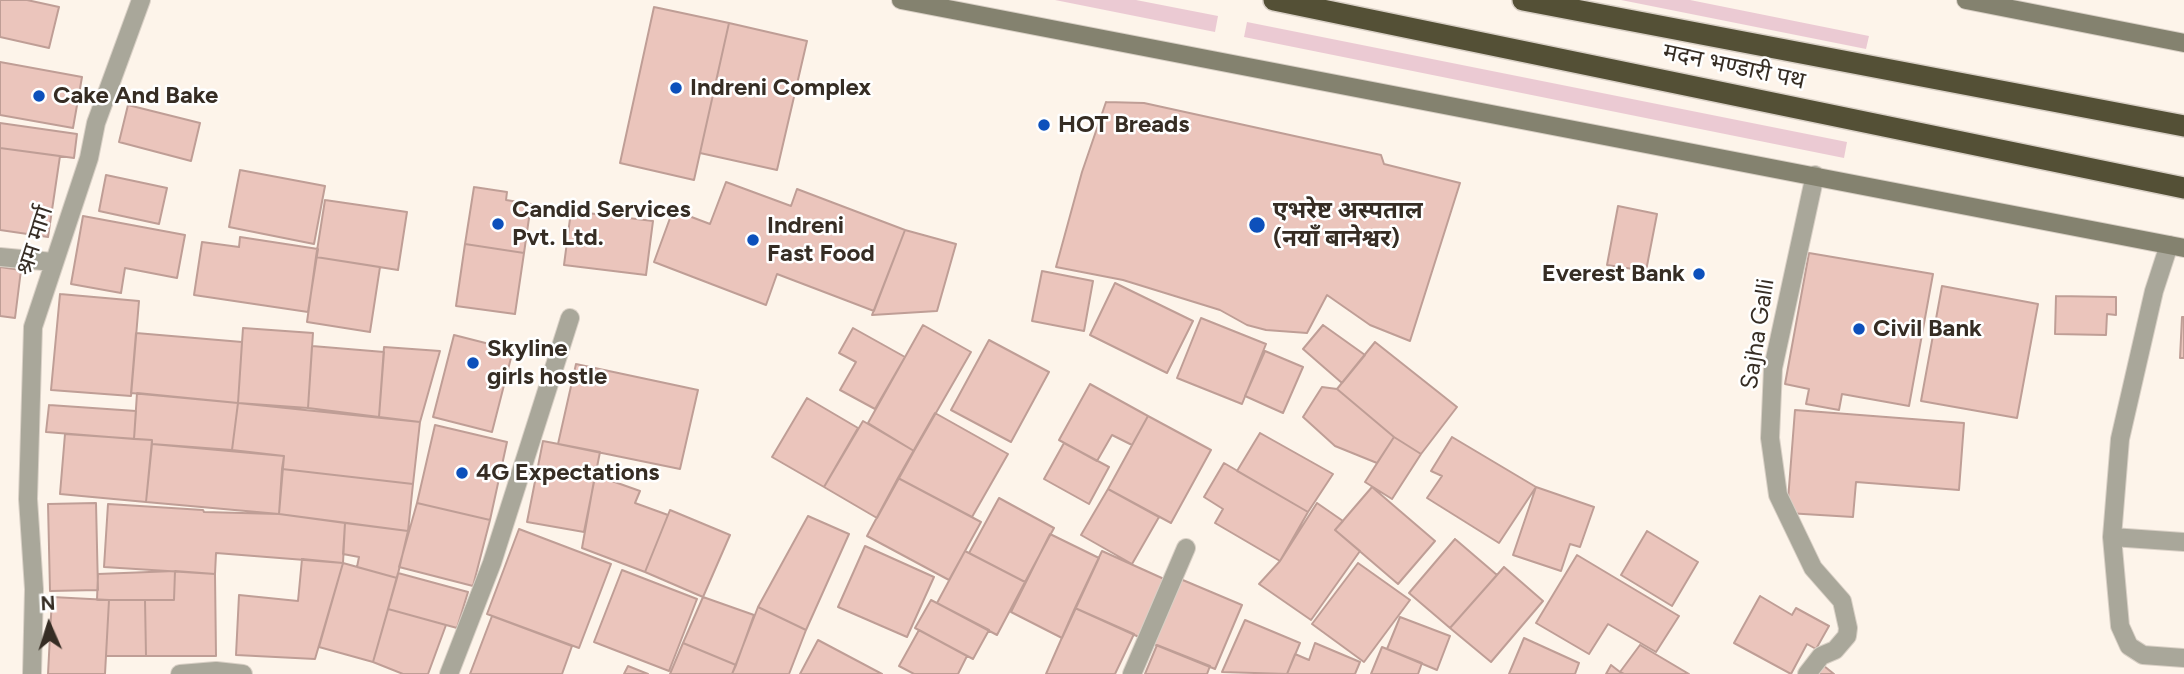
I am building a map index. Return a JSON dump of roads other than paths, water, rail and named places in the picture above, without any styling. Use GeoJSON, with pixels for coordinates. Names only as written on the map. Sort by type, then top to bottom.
{"type":"FeatureCollection","features":[{"type":"Feature","properties":{"kind":"highway","name":"मदन भण्डारी पथ"},"geometry":{"type":"LineString","coordinates":[[1274,0],[2184,188]]}},
{"type":"Feature","properties":{"kind":"highway","name":"मदन भण्डारी पथ"},"geometry":{"type":"LineString","coordinates":[[1523,0],[2184,126]]}},
{"type":"Feature","properties":{"kind":"street","name":"श्रम मार्ग"},"geometry":{"type":"LineString","coordinates":[[32,674],[34,589],[28,499],[33,327],[89,158],[96,123],[141,0]]}},
{"type":"Feature","properties":{"kind":"street"},"geometry":{"type":"LineString","coordinates":[[901,0],[2176,247],[2154,291],[2120,439],[2112,537],[2120,626],[2129,646],[2143,655],[2184,658]]}},
{"type":"Feature","properties":{"kind":"street"},"geometry":{"type":"LineString","coordinates":[[1966,0],[2184,43]]}},
{"type":"Feature","properties":{"kind":"street","name":"Sajha Galli"},"geometry":{"type":"LineString","coordinates":[[1807,674],[1821,656],[1835,650],[1847,636],[1848,628],[1842,601],[1813,568],[1778,495],[1770,438],[1773,368],[1815,175]]}},
{"type":"Feature","properties":{"kind":"street"},"geometry":{"type":"LineString","coordinates":[[0,257],[53,262]]}},
{"type":"Feature","properties":{"kind":"street"},"geometry":{"type":"LineString","coordinates":[[449,674],[492,563],[570,318]]}},
{"type":"Feature","properties":{"kind":"street"},"geometry":{"type":"LineString","coordinates":[[2112,537],[2184,542]]}},
{"type":"Feature","properties":{"kind":"street"},"geometry":{"type":"LineString","coordinates":[[1132,674],[1186,548]]}},
{"type":"Feature","properties":{"kind":"street"},"geometry":{"type":"LineString","coordinates":[[180,674],[216,671],[243,674]]}},
{"type":"Feature","properties":{"kind":"place","name":"Indreni Complex"},"geometry":{"type":"Point","coordinates":[676,88]}},
{"type":"Feature","properties":{"kind":"place","name":"Cake And Bake"},"geometry":{"type":"Point","coordinates":[39,96]}},
{"type":"Feature","properties":{"kind":"place","name":"HOT Breads"},"geometry":{"type":"Point","coordinates":[1044,125]}},
{"type":"Feature","properties":{"kind":"place","name":"Candid Services Pvt. Ltd."},"geometry":{"type":"Point","coordinates":[498,224]}},
{"type":"Feature","properties":{"kind":"place","name":"एभरेष्ट अस्पताल (नयाँ बानेश्वर)"},"geometry":{"type":"Point","coordinates":[1257,225]}},
{"type":"Feature","properties":{"kind":"place","name":"Indreni Fast Food"},"geometry":{"type":"Point","coordinates":[753,240]}},
{"type":"Feature","properties":{"kind":"place","name":"Everest Bank"},"geometry":{"type":"Point","coordinates":[1699,274]}},
{"type":"Feature","properties":{"kind":"place","name":"Civil Bank"},"geometry":{"type":"Point","coordinates":[1859,329]}},
{"type":"Feature","properties":{"kind":"place","name":"Skyline girls hostle"},"geometry":{"type":"Point","coordinates":[473,363]}},
{"type":"Feature","properties":{"kind":"place","name":"4G Expectations"},"geometry":{"type":"Point","coordinates":[462,473]}}]}
